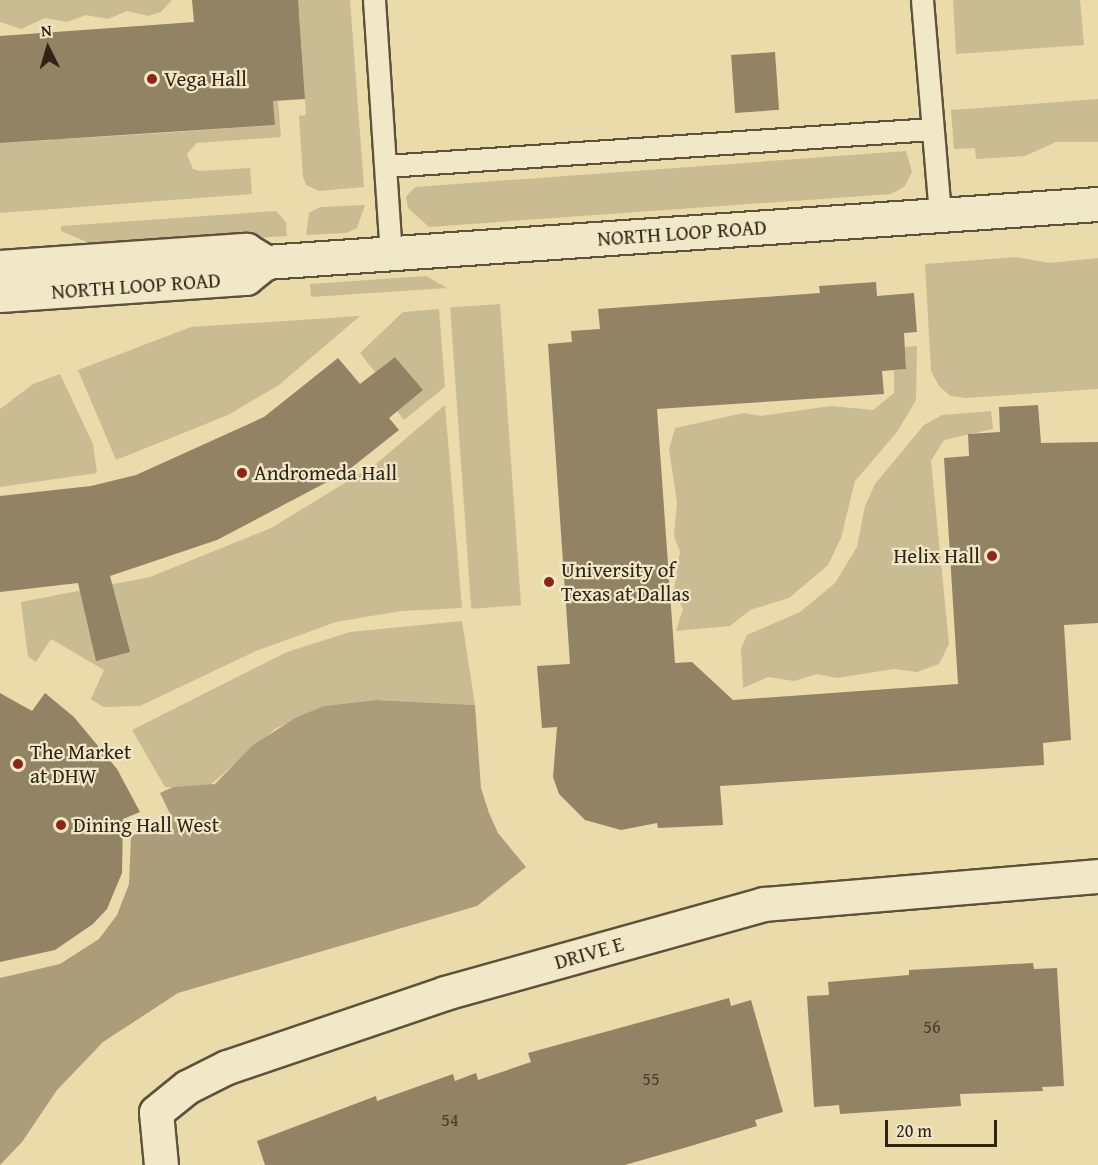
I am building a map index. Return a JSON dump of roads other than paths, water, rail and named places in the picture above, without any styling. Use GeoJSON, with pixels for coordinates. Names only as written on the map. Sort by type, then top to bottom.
{"type":"FeatureCollection","features":[{"type":"Feature","properties":{"kind":"street","name":"NORTH LOOP ROAD"},"geometry":{"type":"LineString","coordinates":[[0,295],[246,278],[266,262],[1098,204]]}},
{"type":"Feature","properties":{"kind":"street","name":"NORTH LOOP ROAD"},"geometry":{"type":"LineString","coordinates":[[0,267],[246,250],[266,262]]}},
{"type":"Feature","properties":{"kind":"street","name":"DRIVE E"},"geometry":{"type":"LineString","coordinates":[[161,1165],[156,1112],[187,1087],[227,1067],[446,993],[758,906],[1098,876]]}},
{"type":"Feature","properties":{"kind":"lane"},"geometry":{"type":"LineString","coordinates":[[374,0],[391,253]]}},
{"type":"Feature","properties":{"kind":"lane"},"geometry":{"type":"LineString","coordinates":[[922,0],[940,216]]}},
{"type":"Feature","properties":{"kind":"lane"},"geometry":{"type":"LineString","coordinates":[[386,166],[932,129]]}},
{"type":"Feature","properties":{"kind":"place","name":"Vega Hall"},"geometry":{"type":"Point","coordinates":[152,79]}},
{"type":"Feature","properties":{"kind":"place","name":"Andromeda Hall"},"geometry":{"type":"Point","coordinates":[242,473]}},
{"type":"Feature","properties":{"kind":"place","name":"Helix Hall"},"geometry":{"type":"Point","coordinates":[992,556]}},
{"type":"Feature","properties":{"kind":"place","name":"University of Texas at Dallas"},"geometry":{"type":"Point","coordinates":[549,582]}},
{"type":"Feature","properties":{"kind":"place","name":"The Market at DHW"},"geometry":{"type":"Point","coordinates":[18,764]}},
{"type":"Feature","properties":{"kind":"place","name":"Dining Hall West"},"geometry":{"type":"Point","coordinates":[61,825]}}]}
